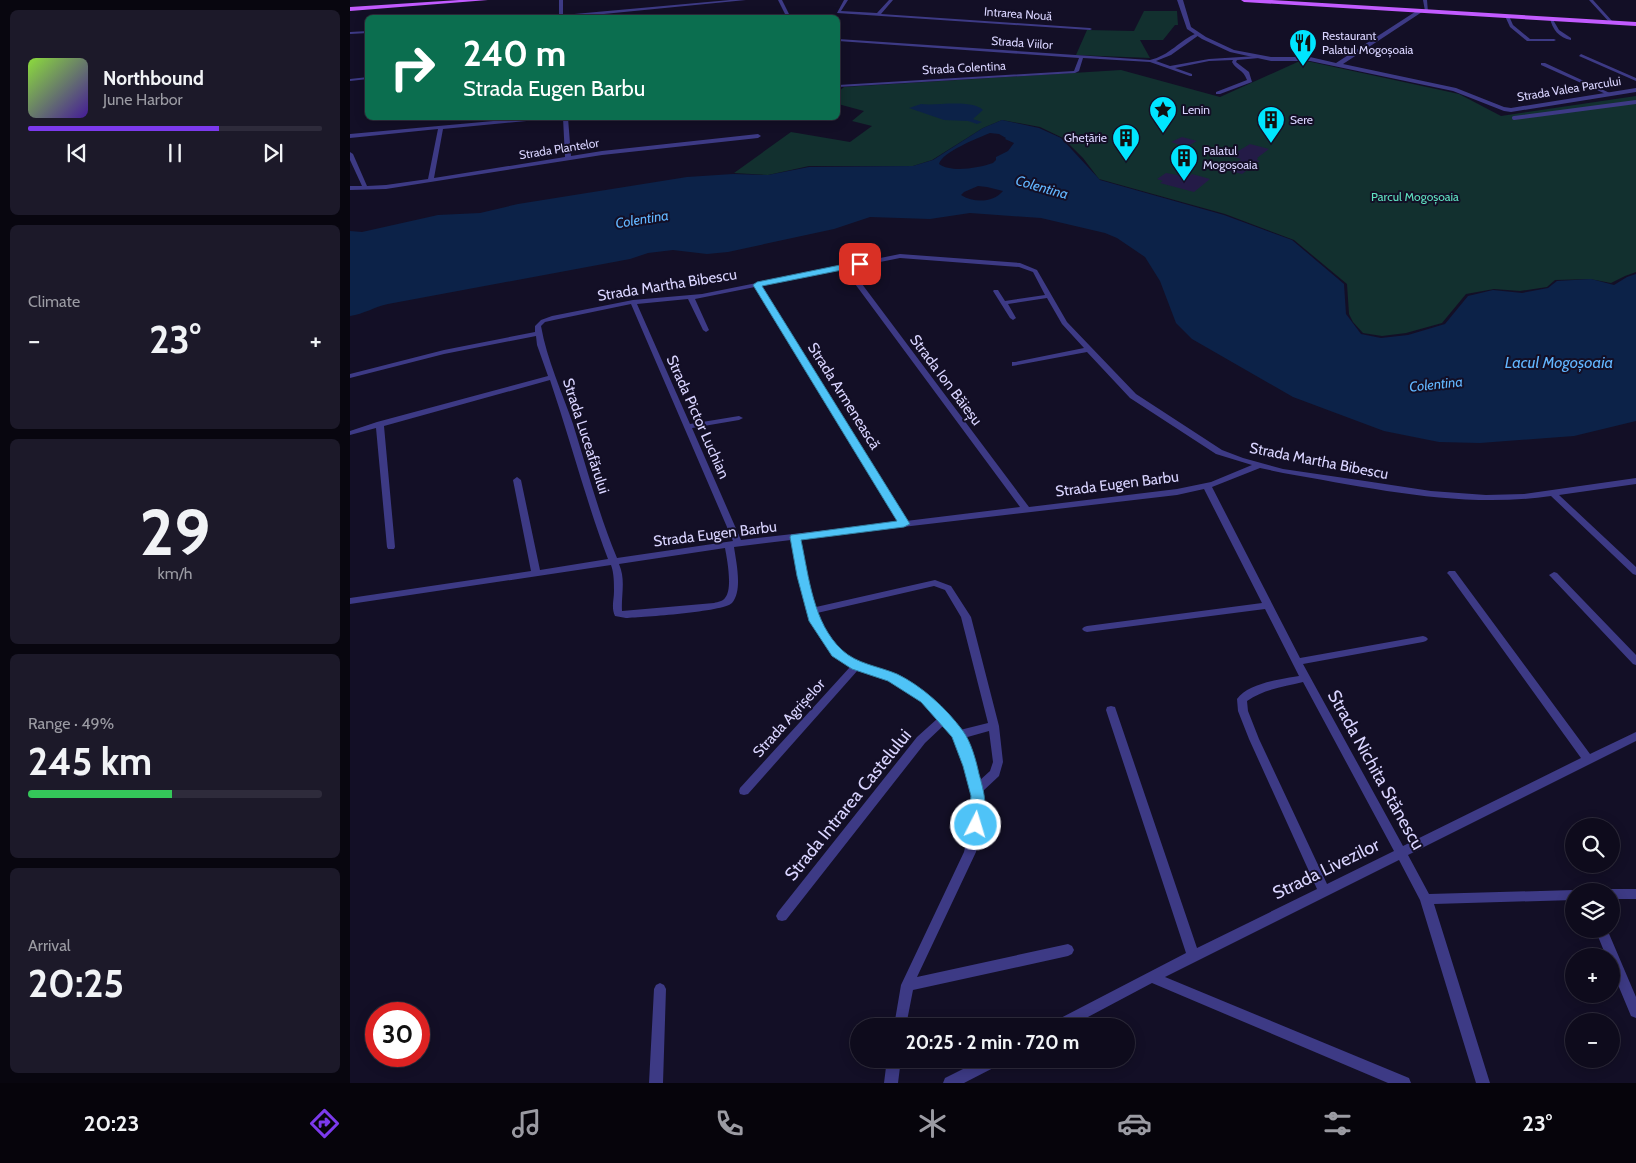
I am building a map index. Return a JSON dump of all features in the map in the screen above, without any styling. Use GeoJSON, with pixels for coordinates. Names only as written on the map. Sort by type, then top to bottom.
{"type":"FeatureCollection","features":[{"type":"Feature","properties":{"kind":"main road"},"geometry":{"type":"LineString","coordinates":[[350,9],[485,0]]}},
{"type":"Feature","properties":{"kind":"main road"},"geometry":{"type":"LineString","coordinates":[[1244,0],[1636,24]]}},
{"type":"Feature","properties":{"kind":"street"},"geometry":{"type":"LineString","coordinates":[[561,0],[561,15]]}},
{"type":"Feature","properties":{"kind":"street"},"geometry":{"type":"LineString","coordinates":[[572,15],[744,0]]}},
{"type":"Feature","properties":{"kind":"street"},"geometry":{"type":"LineString","coordinates":[[780,0],[788,15]]}},
{"type":"Feature","properties":{"kind":"street","name":"Intrarea Nouă"},"geometry":{"type":"LineString","coordinates":[[846,0],[838,12],[1090,29]]}},
{"type":"Feature","properties":{"kind":"street"},"geometry":{"type":"LineString","coordinates":[[878,15],[890,0]]}},
{"type":"Feature","properties":{"kind":"street"},"geometry":{"type":"LineString","coordinates":[[1180,0],[1187,25],[1197,34]]}},
{"type":"Feature","properties":{"kind":"street"},"geometry":{"type":"LineString","coordinates":[[1337,65],[1423,11],[1425,0]]}},
{"type":"Feature","properties":{"kind":"street"},"geometry":{"type":"LineString","coordinates":[[1591,0],[1612,23]]}},
{"type":"Feature","properties":{"kind":"street"},"geometry":{"type":"LineString","coordinates":[[1507,16],[1512,26],[1529,40],[1554,40]]}},
{"type":"Feature","properties":{"kind":"street"},"geometry":{"type":"LineString","coordinates":[[1551,19],[1557,31],[1569,39]]}},
{"type":"Feature","properties":{"kind":"street"},"geometry":{"type":"LineString","coordinates":[[350,33],[365,32]]}},
{"type":"Feature","properties":{"kind":"street","name":"Strada Valea Parcului"},"geometry":{"type":"LineString","coordinates":[[1197,34],[1228,49],[1257,57],[1277,60],[1306,58],[1462,91],[1502,110],[1636,90]]}},
{"type":"Feature","properties":{"kind":"street","name":"Strada Viilor"},"geometry":{"type":"LineString","coordinates":[[840,40],[1150,61],[1160,60],[1171,54],[1184,42],[1197,34]]}},
{"type":"Feature","properties":{"kind":"street"},"geometry":{"type":"LineString","coordinates":[[1581,55],[1636,80]]}},
{"type":"Feature","properties":{"kind":"street","name":"Strada Colentina"},"geometry":{"type":"LineString","coordinates":[[840,86],[1075,72],[1081,57]]}},
{"type":"Feature","properties":{"kind":"street"},"geometry":{"type":"LineString","coordinates":[[1169,68],[1199,61],[1257,57]]}},
{"type":"Feature","properties":{"kind":"street"},"geometry":{"type":"LineString","coordinates":[[1218,93],[1250,81],[1247,73],[1235,64],[1236,58]]}},
{"type":"Feature","properties":{"kind":"street"},"geometry":{"type":"LineString","coordinates":[[1150,61],[1190,75]]}},
{"type":"Feature","properties":{"kind":"street"},"geometry":{"type":"LineString","coordinates":[[1543,64],[1610,94]]}},
{"type":"Feature","properties":{"kind":"street"},"geometry":{"type":"LineString","coordinates":[[350,80],[365,78]]}},
{"type":"Feature","properties":{"kind":"street"},"geometry":{"type":"LineString","coordinates":[[1514,118],[1636,102]]}},
{"type":"Feature","properties":{"kind":"street"},"geometry":{"type":"LineString","coordinates":[[350,136],[516,120]]}},
{"type":"Feature","properties":{"kind":"street"},"geometry":{"type":"LineString","coordinates":[[565,120],[568,158]]}},
{"type":"Feature","properties":{"kind":"street"},"geometry":{"type":"LineString","coordinates":[[431,180],[441,127]]}},
{"type":"Feature","properties":{"kind":"street","name":"Strada Plantelor"},"geometry":{"type":"LineString","coordinates":[[350,188],[386,187],[602,152],[758,136]]}},
{"type":"Feature","properties":{"kind":"street"},"geometry":{"type":"LineString","coordinates":[[350,154],[365,187]]}},
{"type":"Feature","properties":{"kind":"street","name":"Strada Martha Bibescu"},"geometry":{"type":"LineString","coordinates":[[539,333],[538,326],[543,321],[633,302],[691,298],[900,256],[1020,265],[1035,271],[1064,323],[1133,396],[1219,452],[1283,471],[1431,494],[1486,498],[1524,497],[1636,481]]}},
{"type":"Feature","properties":{"kind":"street","name":"Strada Ion Băieșu"},"geometry":{"type":"LineString","coordinates":[[846,267],[1026,509]]}},
{"type":"Feature","properties":{"kind":"street","name":"Strada Armenească"},"geometry":{"type":"LineString","coordinates":[[757,285],[904,524]]}},
{"type":"Feature","properties":{"kind":"street"},"geometry":{"type":"LineString","coordinates":[[996,291],[1013,318]]}},
{"type":"Feature","properties":{"kind":"street"},"geometry":{"type":"LineString","coordinates":[[1004,303],[1050,296]]}},
{"type":"Feature","properties":{"kind":"street"},"geometry":{"type":"LineString","coordinates":[[691,298],[706,330]]}},
{"type":"Feature","properties":{"kind":"street","name":"Strada Pictor Luchian"},"geometry":{"type":"LineString","coordinates":[[633,302],[687,426],[734,544]]}},
{"type":"Feature","properties":{"kind":"street"},"geometry":{"type":"LineString","coordinates":[[350,376],[444,352],[539,333]]}},
{"type":"Feature","properties":{"kind":"street","name":"Strada Luceafărului"},"geometry":{"type":"LineString","coordinates":[[539,333],[619,581],[618,614],[626,615],[714,606],[727,601],[730,597],[734,544]]}},
{"type":"Feature","properties":{"kind":"street"},"geometry":{"type":"LineString","coordinates":[[1014,364],[1089,349]]}},
{"type":"Feature","properties":{"kind":"street"},"geometry":{"type":"LineString","coordinates":[[350,433],[552,377]]}},
{"type":"Feature","properties":{"kind":"street"},"geometry":{"type":"LineString","coordinates":[[687,426],[739,418]]}},
{"type":"Feature","properties":{"kind":"street"},"geometry":{"type":"LineString","coordinates":[[380,424],[391,547]]}},
{"type":"Feature","properties":{"kind":"street","name":"Strada Eugen Barbu"},"geometry":{"type":"LineString","coordinates":[[350,601],[734,544],[1177,492],[1207,486],[1260,465]]}},
{"type":"Feature","properties":{"kind":"street"},"geometry":{"type":"LineString","coordinates":[[517,480],[536,573]]}},
{"type":"Feature","properties":{"kind":"street","name":"Strada Nichita Stănescu"},"geometry":{"type":"LineString","coordinates":[[1207,486],[1297,662],[1426,899],[1484,1083]]}},
{"type":"Feature","properties":{"kind":"street"},"geometry":{"type":"LineString","coordinates":[[1553,493],[1636,572]]}},
{"type":"Feature","properties":{"kind":"street"},"geometry":{"type":"LineString","coordinates":[[795,537],[802,576],[812,612],[828,643],[837,653],[856,666],[892,678],[926,699],[958,735],[977,790],[976,825],[970,852],[907,985],[901,1018]]}},
{"type":"Feature","properties":{"kind":"street"},"geometry":{"type":"LineString","coordinates":[[1452,573],[1588,760]]}},
{"type":"Feature","properties":{"kind":"street"},"geometry":{"type":"LineString","coordinates":[[1554,575],[1636,661]]}},
{"type":"Feature","properties":{"kind":"street"},"geometry":{"type":"LineString","coordinates":[[812,612],[927,584],[948,588],[966,617],[994,726],[998,762],[995,773],[977,790]]}},
{"type":"Feature","properties":{"kind":"street"},"geometry":{"type":"LineString","coordinates":[[1087,629],[1269,605]]}},
{"type":"Feature","properties":{"kind":"street"},"geometry":{"type":"LineString","coordinates":[[1297,662],[1422,639]]}},
{"type":"Feature","properties":{"kind":"street","name":"Strada Agrișelor"},"geometry":{"type":"LineString","coordinates":[[744,791],[856,666]]}},
{"type":"Feature","properties":{"kind":"street"},"geometry":{"type":"LineString","coordinates":[[1306,678],[1251,693],[1242,699],[1242,706],[1254,739],[1324,891]]}},
{"type":"Feature","properties":{"kind":"street"},"geometry":{"type":"LineString","coordinates":[[1111,710],[1193,956]]}},
{"type":"Feature","properties":{"kind":"street","name":"Strada Intrarea Castelului"},"geometry":{"type":"LineString","coordinates":[[782,916],[921,740],[944,719]]}},
{"type":"Feature","properties":{"kind":"street"},"geometry":{"type":"LineString","coordinates":[[958,735],[994,726]]}},
{"type":"Feature","properties":{"kind":"street","name":"Strada Livezilor"},"geometry":{"type":"LineString","coordinates":[[1073,1018],[1151,977],[1636,736]]}},
{"type":"Feature","properties":{"kind":"street"},"geometry":{"type":"LineString","coordinates":[[1620,894],[1636,894]]}},
{"type":"Feature","properties":{"kind":"street"},"geometry":{"type":"LineString","coordinates":[[1426,899],[1565,895]]}},
{"type":"Feature","properties":{"kind":"street"},"geometry":{"type":"LineString","coordinates":[[1605,938],[1636,1012]]}},
{"type":"Feature","properties":{"kind":"street"},"geometry":{"type":"LineString","coordinates":[[907,985],[1068,950]]}},
{"type":"Feature","properties":{"kind":"street"},"geometry":{"type":"LineString","coordinates":[[1151,977],[1404,1083]]}},
{"type":"Feature","properties":{"kind":"street"},"geometry":{"type":"LineString","coordinates":[[656,1083],[660,989]]}},
{"type":"Feature","properties":{"kind":"street"},"geometry":{"type":"LineString","coordinates":[[891,1083],[893,1068]]}},
{"type":"Feature","properties":{"kind":"street"},"geometry":{"type":"LineString","coordinates":[[953,1082],[979,1068]]}},
{"type":"Feature","properties":{"kind":"green space"},"geometry":{"type":"Polygon","coordinates":[[[1144,11],[1177,11],[1178,25],[1175,25],[1163,40],[1140,40],[1150,58],[1076,55],[1087,30],[1134,31],[1144,11]]]}},
{"type":"Feature","properties":{"kind":"green space","name":"Parcul Mogoșoaia"},"geometry":{"type":"Polygon","coordinates":[[[1302,60],[1459,94],[1501,116],[1636,96],[1636,272],[1611,283],[1590,279],[1555,280],[1547,287],[1520,291],[1494,289],[1466,294],[1442,323],[1406,333],[1382,336],[1363,333],[1353,322],[1349,314],[1347,284],[1294,240],[1225,214],[1099,179],[1083,158],[1063,138],[1040,127],[1002,120],[983,128],[932,160],[913,166],[809,166],[768,175],[734,173],[791,132],[850,142],[872,126],[852,121],[864,111],[840,105],[840,90],[844,87],[1121,70],[1220,97],[1302,60]]]}},
{"type":"Feature","properties":{"kind":"water"},"geometry":{"type":"Polygon","coordinates":[[[921,104],[962,104],[978,107],[983,110],[973,119],[982,122],[977,124],[968,121],[944,120],[909,108],[921,104]]]}},
{"type":"Feature","properties":{"kind":"water","name":"Lacul Mogoșoaia"},"geometry":{"type":"Polygon","coordinates":[[[1002,120],[1039,128],[1061,138],[1100,180],[1224,215],[1292,240],[1344,284],[1346,314],[1361,334],[1381,338],[1408,335],[1445,324],[1468,296],[1493,290],[1522,293],[1548,288],[1557,281],[1591,279],[1614,285],[1636,274],[1636,421],[1574,436],[1480,443],[1439,442],[1384,431],[1293,397],[1192,339],[1176,323],[1160,281],[1145,257],[1117,238],[1105,233],[1041,218],[970,213],[930,219],[870,217],[834,229],[728,252],[707,254],[673,250],[648,253],[630,259],[388,304],[350,316],[350,231],[362,232],[438,215],[480,213],[518,204],[687,177],[733,174],[768,175],[809,167],[913,166],[933,160],[983,128],[1002,120]],[[990,133],[953,150],[939,164],[944,167],[958,169],[980,167],[993,163],[996,157],[1008,151],[1014,143],[999,134],[990,133]],[[978,186],[961,195],[977,200],[989,200],[1003,191],[987,187],[978,186]]]}},
{"type":"Feature","properties":{"kind":"building"},"geometry":{"type":"Polygon","coordinates":[[[1182,137],[1197,141],[1186,147],[1171,142],[1182,137]]]}},
{"type":"Feature","properties":{"kind":"building"},"geometry":{"type":"Polygon","coordinates":[[[1250,144],[1269,149],[1257,158],[1260,161],[1242,174],[1226,170],[1241,159],[1230,156],[1250,144]]]}},
{"type":"Feature","properties":{"kind":"building","name":"Palatul Mogoșoaia"},"geometry":{"type":"Polygon","coordinates":[[[1166,173],[1188,177],[1192,174],[1210,179],[1194,192],[1160,183],[1163,181],[1157,179],[1166,173]]]}},
{"type":"Feature","properties":{"kind":"place","name":"Restaurant Palatul Mogoșoaia"},"geometry":{"type":"Point","coordinates":[1303,67]}},
{"type":"Feature","properties":{"kind":"place","name":"Lenin"},"geometry":{"type":"Point","coordinates":[1163,134]}},
{"type":"Feature","properties":{"kind":"place","name":"Sere"},"geometry":{"type":"Point","coordinates":[1271,144]}},
{"type":"Feature","properties":{"kind":"place","name":"Ghețărie"},"geometry":{"type":"Point","coordinates":[1126,162]}},
{"type":"Feature","properties":{"kind":"place","name":"Palatul Mogoșoaia"},"geometry":{"type":"Point","coordinates":[1184,182]}},
{"type":"Feature","properties":{"kind":"route"},"geometry":{"type":"LineString","coordinates":[[860,264],[757,285],[904,524],[795,537],[802,576],[815,621],[828,643],[837,653],[856,666],[892,678],[926,699],[958,735],[970,766],[978,796],[976,825]]}},
{"type":"Feature","properties":{"kind":"water label","name":"Colentina"},"geometry":{"type":"Point","coordinates":[1042,187]}},
{"type":"Feature","properties":{"kind":"water label","name":"Colentina"},"geometry":{"type":"Point","coordinates":[642,219]}},
{"type":"Feature","properties":{"kind":"water label","name":"Colentina"},"geometry":{"type":"Point","coordinates":[1436,384]}}]}
